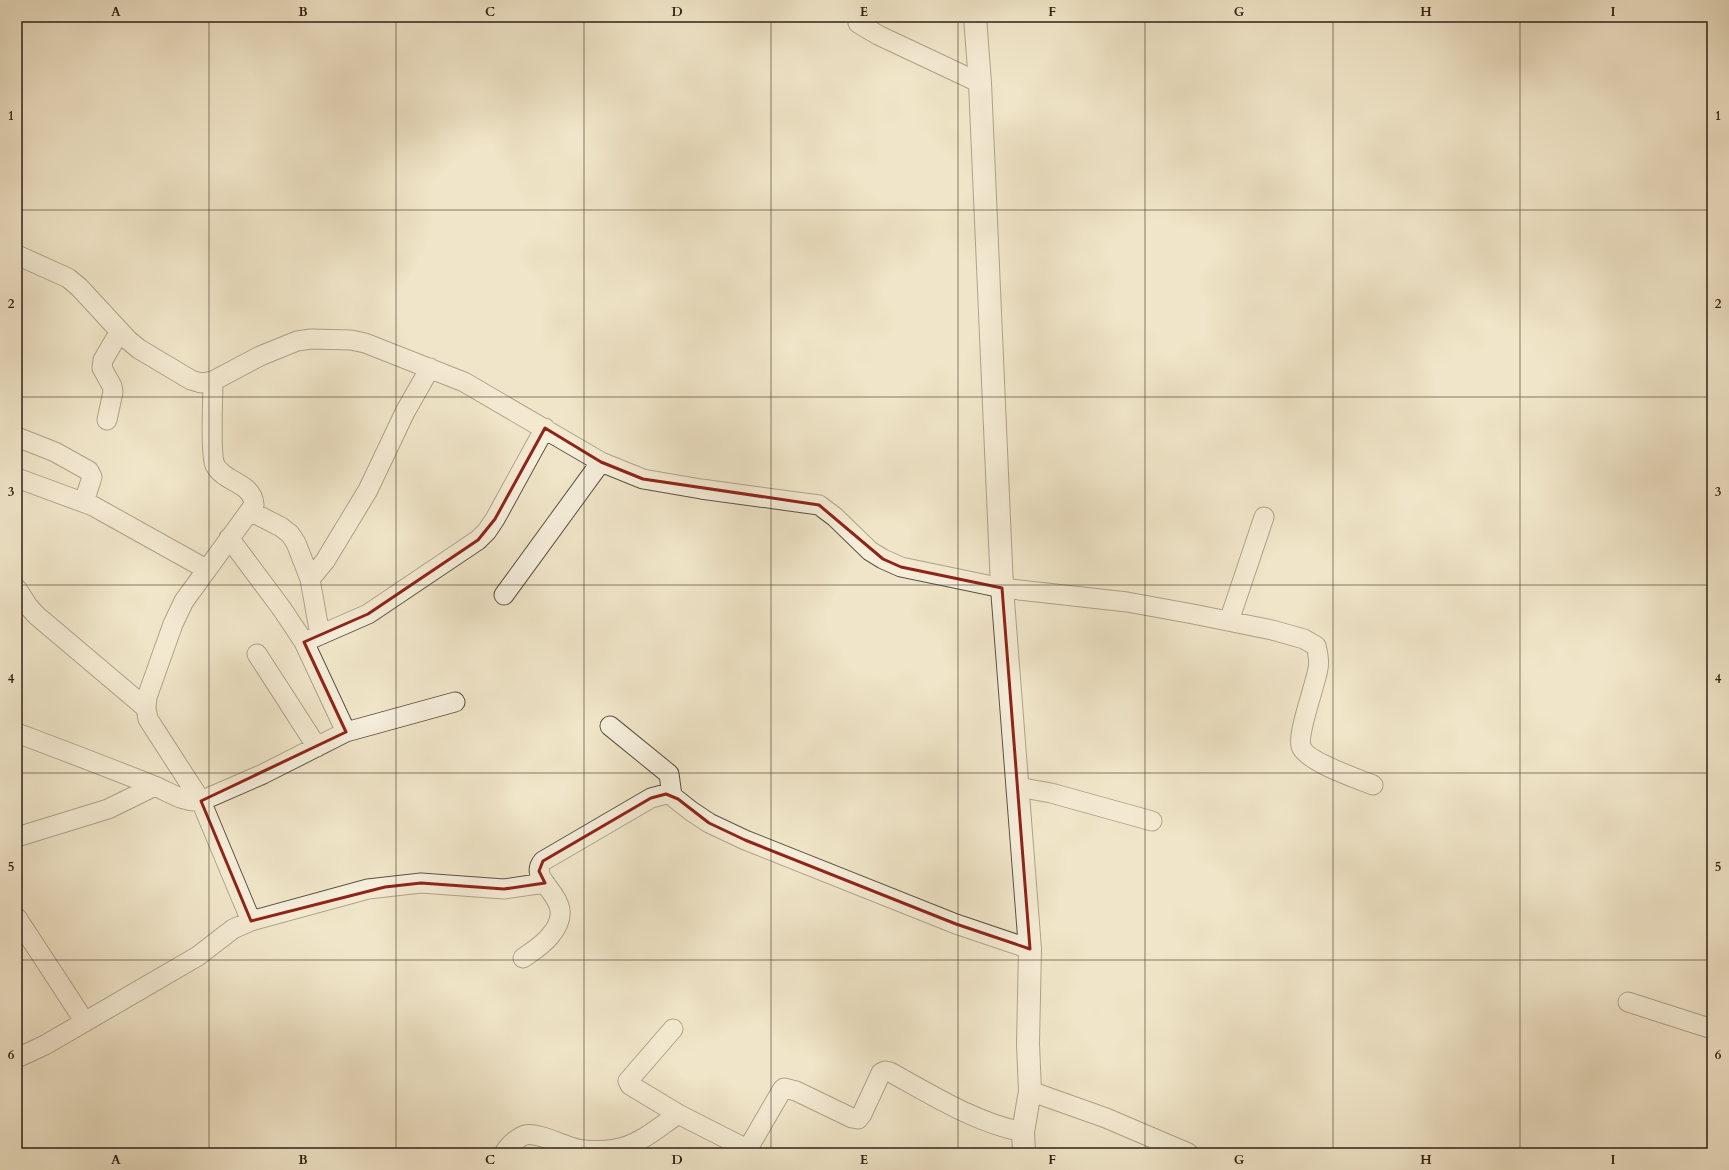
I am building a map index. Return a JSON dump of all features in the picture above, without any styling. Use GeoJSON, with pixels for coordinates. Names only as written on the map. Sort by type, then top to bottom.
{"type":"FeatureCollection","features":[{"type":"Feature","properties":{"kind":"street"},"geometry":{"type":"LineString","coordinates":[[673,1029],[628,1081],[630,1085],[678,1114],[740,1146],[746,1147],[750,1145],[782,1090],[787,1088],[852,1118],[858,1119],[862,1114],[881,1073],[885,1071],[890,1072],[942,1100],[1000,1127],[1024,1142],[1030,1091],[1028,1044],[1030,949],[1002,588],[980,83],[975,17]]}},
{"type":"Feature","properties":{"kind":"street"},"geometry":{"type":"LineString","coordinates":[[858,23],[878,35],[980,83]]}},
{"type":"Feature","properties":{"kind":"street"},"geometry":{"type":"LineString","coordinates":[[17,255],[68,278],[139,349],[192,380],[201,383],[213,381],[260,356],[297,341],[311,339],[351,340],[365,343],[464,382],[601,462],[643,479],[701,489],[819,505],[835,517],[870,551],[901,567],[1002,588],[1127,602],[1229,621],[1272,630],[1304,639],[1316,646],[1320,660],[1302,733],[1301,746],[1308,755],[1322,764],[1373,785]]}},
{"type":"Feature","properties":{"kind":"street"},"geometry":{"type":"LineString","coordinates":[[107,420],[113,392],[112,386],[102,368],[103,360],[120,331]]}},
{"type":"Feature","properties":{"kind":"street"},"geometry":{"type":"LineString","coordinates":[[310,579],[325,561],[368,490],[405,412],[430,368]]}},
{"type":"Feature","properties":{"kind":"street"},"geometry":{"type":"LineString","coordinates":[[213,381],[214,463],[222,475],[248,490],[254,498],[254,505],[184,600],[173,624],[147,697],[146,708],[148,719],[201,801],[251,921]]}},
{"type":"Feature","properties":{"kind":"street"},"geometry":{"type":"LineString","coordinates":[[312,638],[368,614],[478,540],[487,531],[495,519],[545,428]]}},
{"type":"Feature","properties":{"kind":"street"},"geometry":{"type":"LineString","coordinates":[[17,437],[55,452],[89,471],[92,477],[91,484],[84,502]]}},
{"type":"Feature","properties":{"kind":"street"},"geometry":{"type":"LineString","coordinates":[[504,595],[601,462]]}},
{"type":"Feature","properties":{"kind":"street"},"geometry":{"type":"LineString","coordinates":[[17,478],[84,502],[206,569]]}},
{"type":"Feature","properties":{"kind":"street"},"geometry":{"type":"LineString","coordinates":[[250,511],[281,527],[290,534],[310,579],[312,638],[346,732]]}},
{"type":"Feature","properties":{"kind":"street"},"geometry":{"type":"LineString","coordinates":[[1229,621],[1264,517]]}},
{"type":"Feature","properties":{"kind":"street"},"geometry":{"type":"LineString","coordinates":[[229,538],[282,609],[312,638]]}},
{"type":"Feature","properties":{"kind":"street"},"geometry":{"type":"LineString","coordinates":[[17,589],[36,615],[146,708]]}},
{"type":"Feature","properties":{"kind":"street"},"geometry":{"type":"LineString","coordinates":[[257,654],[317,746]]}},
{"type":"Feature","properties":{"kind":"street"},"geometry":{"type":"LineString","coordinates":[[17,733],[194,802],[201,801],[263,774],[346,732],[455,702]]}},
{"type":"Feature","properties":{"kind":"street"},"geometry":{"type":"LineString","coordinates":[[610,726],[668,774],[672,796]]}},
{"type":"Feature","properties":{"kind":"street"},"geometry":{"type":"LineString","coordinates":[[17,837],[108,809],[154,786]]}},
{"type":"Feature","properties":{"kind":"street"},"geometry":{"type":"LineString","coordinates":[[1018,787],[1051,793],[1152,821]]}},
{"type":"Feature","properties":{"kind":"street"},"geometry":{"type":"LineString","coordinates":[[523,958],[551,935],[560,917],[560,907],[544,883],[539,871],[540,865],[543,861],[651,798],[666,794],[672,796],[709,823],[746,840],[956,924],[1030,949]]}},
{"type":"Feature","properties":{"kind":"street"},"geometry":{"type":"LineString","coordinates":[[17,1058],[37,1050],[198,956],[233,929],[251,921],[368,889],[421,883],[504,889],[544,883]]}},
{"type":"Feature","properties":{"kind":"street"},"geometry":{"type":"LineString","coordinates":[[17,918],[85,1022]]}},
{"type":"Feature","properties":{"kind":"street"},"geometry":{"type":"LineString","coordinates":[[1628,1002],[1712,1028]]}},
{"type":"Feature","properties":{"kind":"street"},"geometry":{"type":"LineString","coordinates":[[1030,1091],[1106,1118],[1188,1153]]}},
{"type":"Feature","properties":{"kind":"street"},"geometry":{"type":"LineString","coordinates":[[504,1153],[512,1143],[525,1135],[542,1138],[578,1149],[603,1151],[616,1149],[627,1146],[648,1135],[678,1114]]}},
{"type":"Feature","properties":{"kind":"highlighted area"},"geometry":{"type":"Polygon","coordinates":[[[545,428],[601,462],[643,479],[819,505],[883,559],[901,567],[1002,588],[1030,949],[956,924],[745,840],[709,823],[678,799],[666,794],[651,798],[543,861],[539,871],[545,883],[504,889],[421,883],[385,887],[251,921],[201,801],[346,732],[304,642],[368,614],[478,540],[495,519],[545,428]]]}}]}
